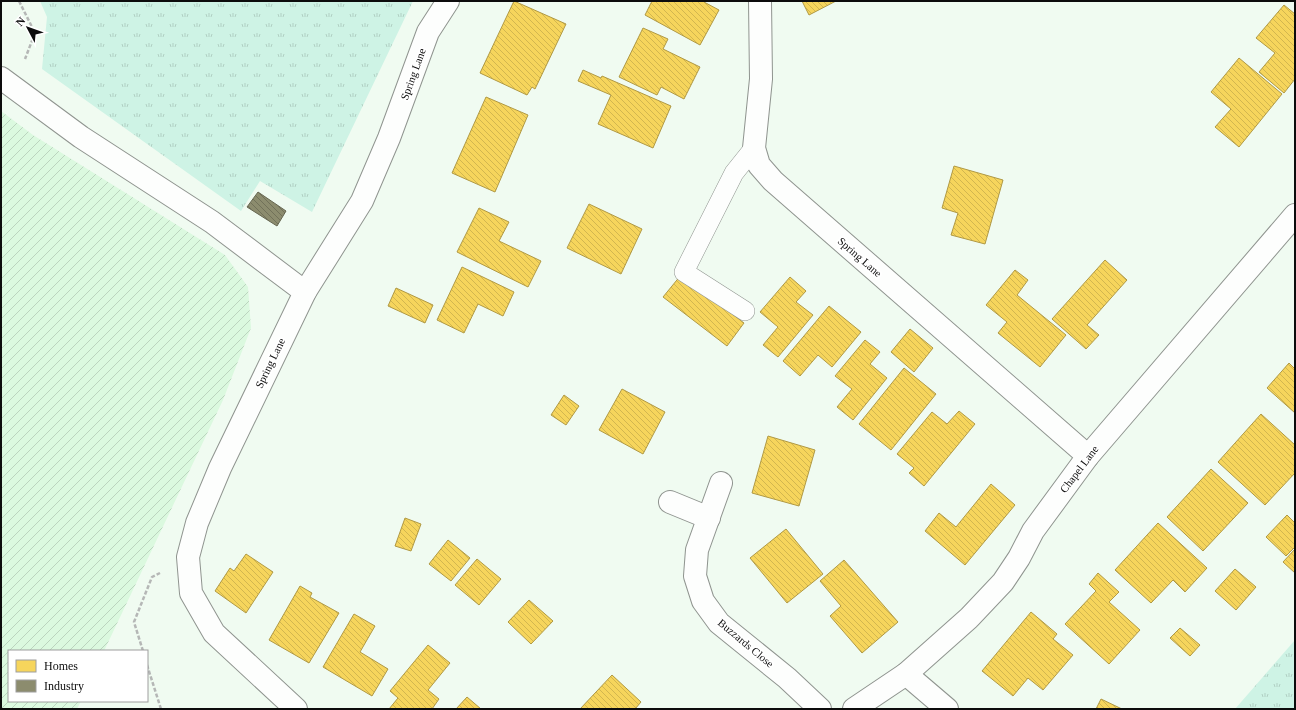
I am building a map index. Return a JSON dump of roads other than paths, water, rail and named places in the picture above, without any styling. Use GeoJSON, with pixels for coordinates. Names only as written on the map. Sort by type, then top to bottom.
{"type":"FeatureCollection","features":[{"type":"Feature","properties":{"kind":"street","name":"Spring Lane"},"geometry":{"type":"LineString","coordinates":[[296,709],[214,633],[191,593],[188,557],[197,524],[220,468],[305,292],[362,202],[389,138],[428,32],[448,1]]}},
{"type":"Feature","properties":{"kind":"street","name":"Spring Lane"},"geometry":{"type":"LineString","coordinates":[[760,1],[761,80],[754,148],[759,165],[773,181],[1088,456]]}},
{"type":"Feature","properties":{"kind":"street"},"geometry":{"type":"LineString","coordinates":[[1,78],[81,137],[212,222],[305,292]]}},
{"type":"Feature","properties":{"kind":"street","name":"Chapel Lane"},"geometry":{"type":"LineString","coordinates":[[854,709],[906,674],[970,618],[1003,582],[1019,558],[1033,531],[1088,456],[1295,215]]}},
{"type":"Feature","properties":{"kind":"street","name":"Buzzards Close"},"geometry":{"type":"LineString","coordinates":[[721,483],[697,550],[695,576],[703,601],[719,623],[787,678],[820,709]]}},
{"type":"Feature","properties":{"kind":"street"},"geometry":{"type":"LineString","coordinates":[[670,502],[709,518]]}},
{"type":"Feature","properties":{"kind":"street"},"geometry":{"type":"LineString","coordinates":[[906,674],[947,709]]}},
{"type":"Feature","properties":{"kind":"lane"},"geometry":{"type":"LineString","coordinates":[[745,311],[684,272],[734,173],[754,148]]}}]}
